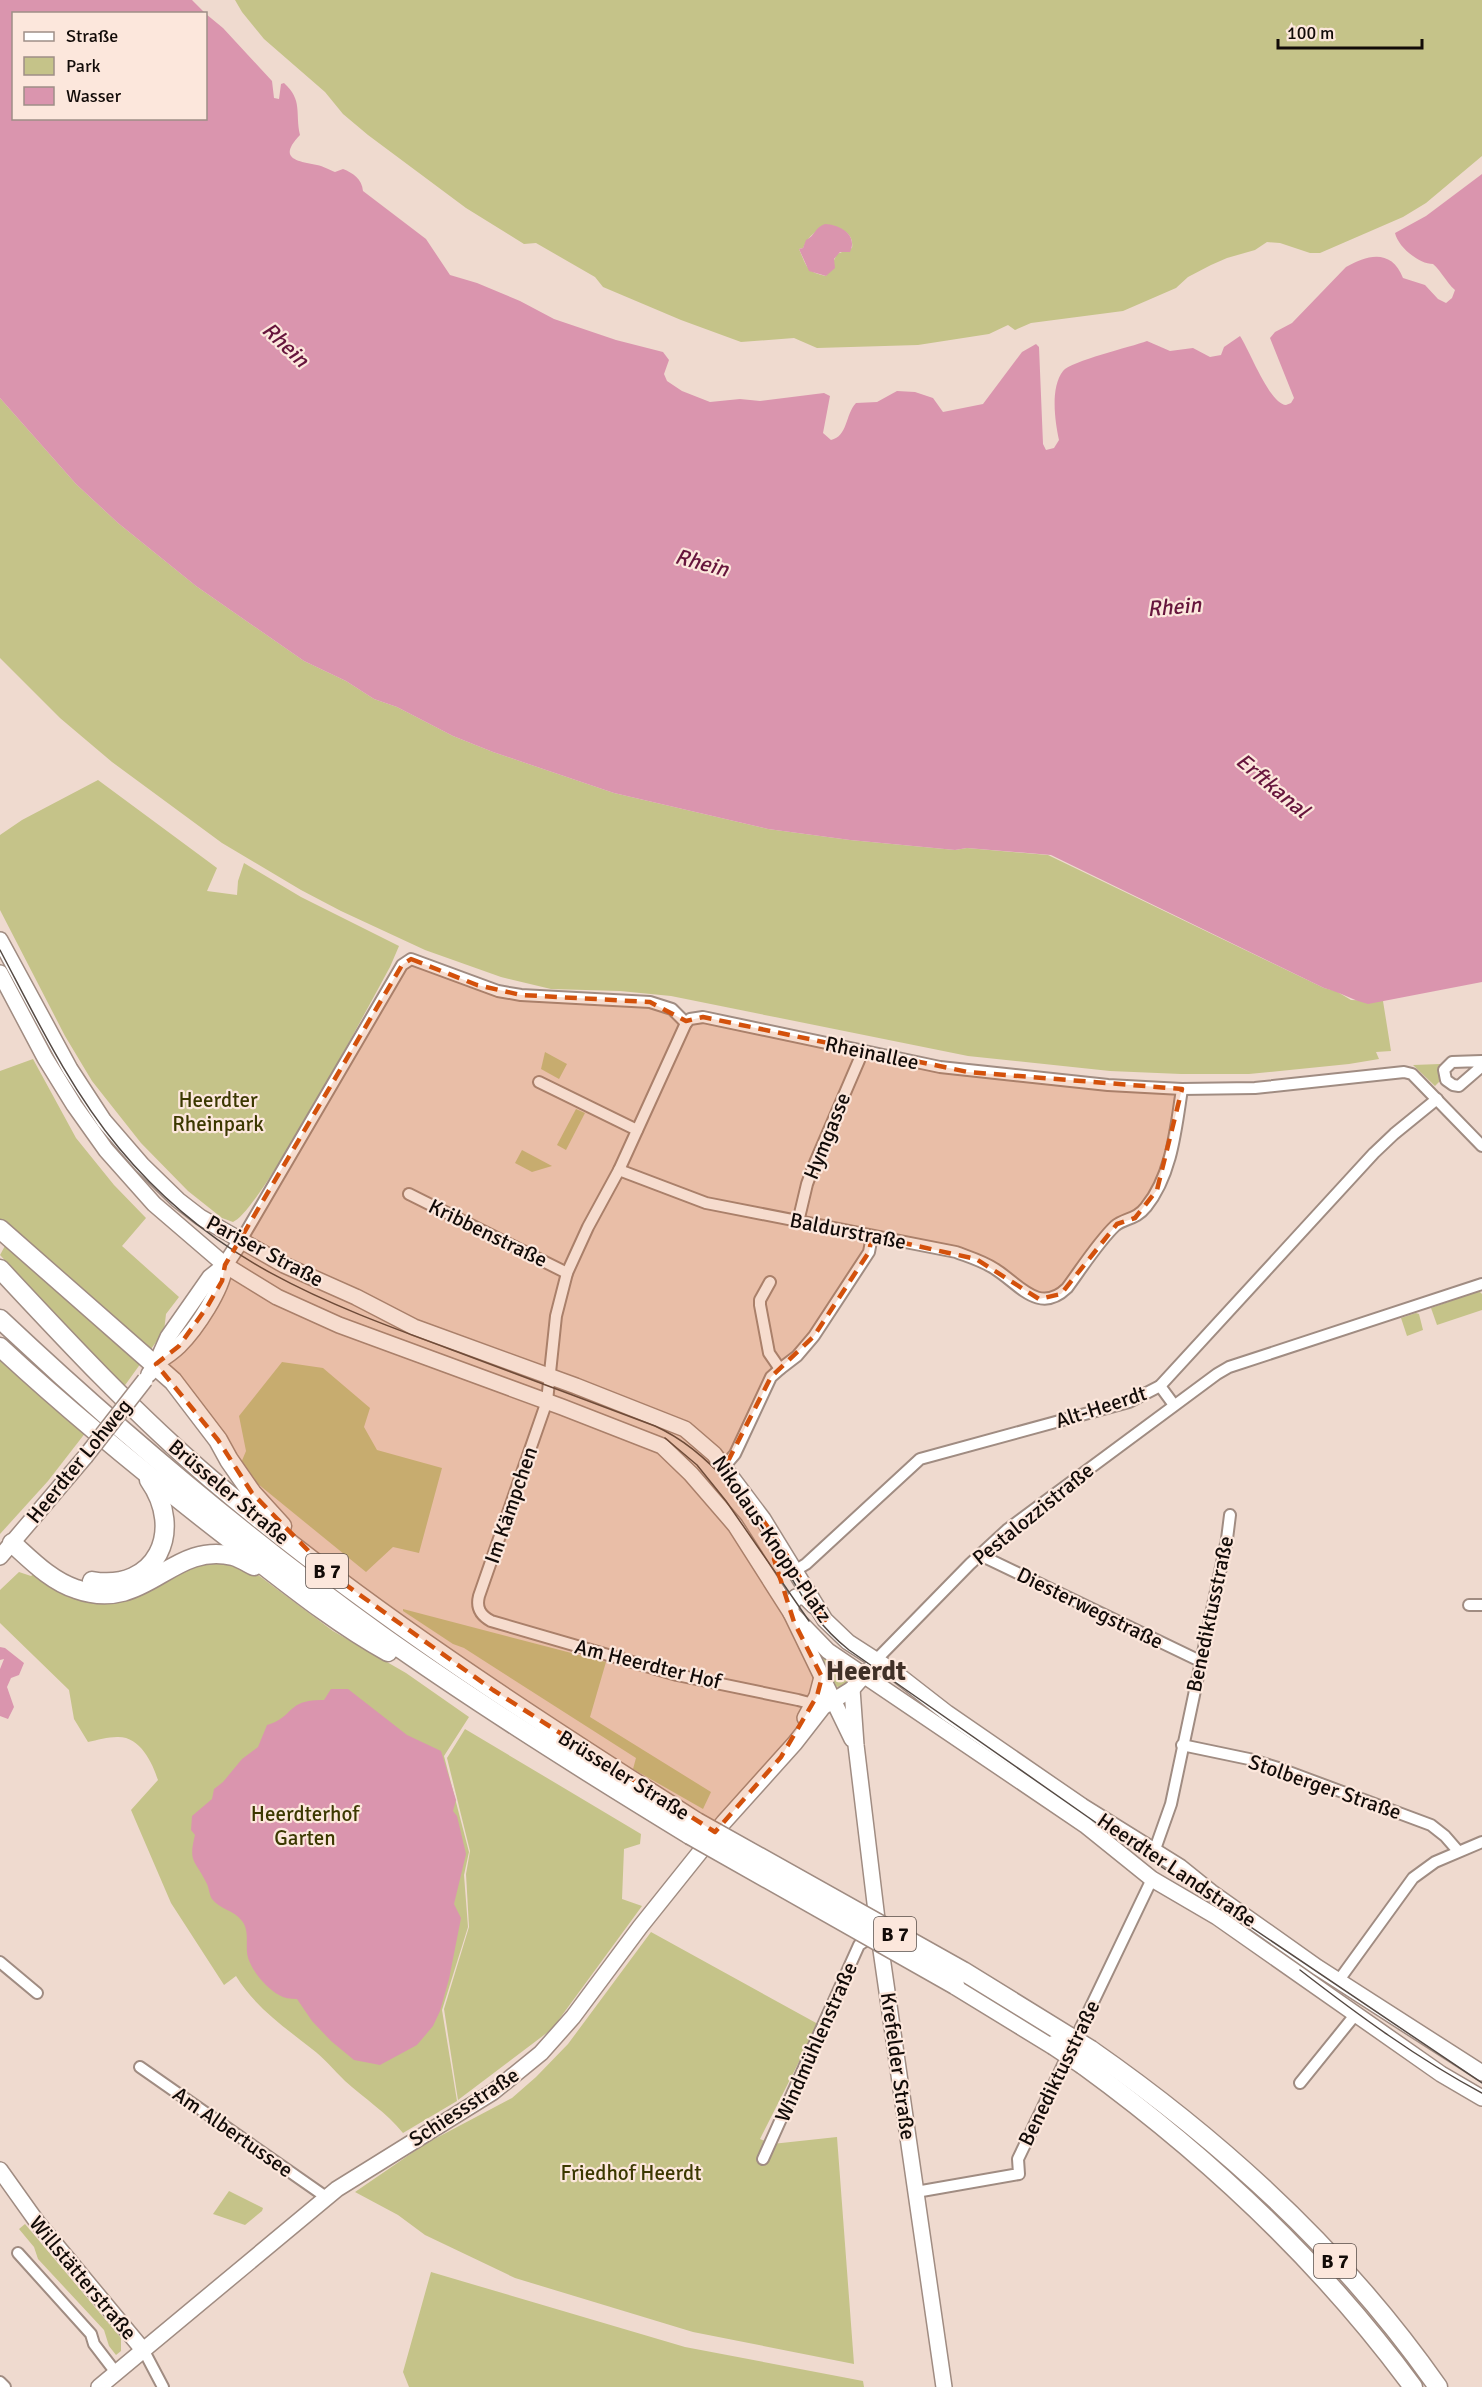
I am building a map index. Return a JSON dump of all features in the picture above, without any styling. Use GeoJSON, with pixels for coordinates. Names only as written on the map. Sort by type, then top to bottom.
{"type":"FeatureCollection","features":[{"type":"Feature","properties":{"kind":"highway"},"geometry":{"type":"LineString","coordinates":[[0,1229],[173,1381],[218,1440],[252,1493],[297,1542],[332,1575]]}},
{"type":"Feature","properties":{"kind":"highway","name":"Brüsseler Straße"},"geometry":{"type":"LineString","coordinates":[[0,1269],[76,1351],[156,1430],[259,1519],[332,1575],[493,1690],[694,1828]]}},
{"type":"Feature","properties":{"kind":"highway","name":"Brüsseler Straße"},"geometry":{"type":"LineString","coordinates":[[0,1319],[73,1388],[202,1497],[380,1635],[570,1762],[694,1828]]}},
{"type":"Feature","properties":{"kind":"highway"},"geometry":{"type":"LineString","coordinates":[[0,1347],[142,1471],[285,1582],[360,1636],[486,1707]]}},
{"type":"Feature","properties":{"kind":"highway"},"geometry":{"type":"LineString","coordinates":[[11,1545],[77,1577],[105,1583],[133,1576],[148,1567],[160,1553],[165,1538],[166,1517],[160,1499],[142,1471]]}},
{"type":"Feature","properties":{"kind":"highway"},"geometry":{"type":"LineString","coordinates":[[11,1545],[54,1578],[75,1589],[99,1595],[122,1593],[142,1586],[188,1559],[208,1554],[233,1556],[285,1582]]}},
{"type":"Feature","properties":{"kind":"highway","name":"B 7"},"geometry":{"type":"LineString","coordinates":[[694,1828],[955,1985],[1140,2084],[1239,2166],[1319,2243],[1383,2316],[1436,2384]]}},
{"type":"Feature","properties":{"kind":"highway","name":"B 7"},"geometry":{"type":"LineString","coordinates":[[1087,2057],[1130,2099],[1221,2176],[1300,2253],[1362,2322],[1412,2386]]}},
{"type":"Feature","properties":{"kind":"main road","name":"Pariser Straße"},"geometry":{"type":"LineString","coordinates":[[0,940],[70,1069],[122,1144],[178,1200],[240,1242],[414,1327],[549,1377]]}},
{"type":"Feature","properties":{"kind":"main road","name":"Pariser Straße"},"geometry":{"type":"LineString","coordinates":[[0,973],[45,1058],[74,1105],[106,1150],[154,1204],[225,1265],[261,1288],[319,1317],[376,1340],[408,1349],[547,1401]]}},
{"type":"Feature","properties":{"kind":"main road","name":"Heerdter Lohweg"},"geometry":{"type":"LineString","coordinates":[[11,1545],[85,1457],[156,1364],[179,1346],[207,1307],[222,1281],[225,1265],[240,1242]]}},
{"type":"Feature","properties":{"kind":"main road","name":"Nikolaus-Knopp-Platz"},"geometry":{"type":"LineString","coordinates":[[549,1377],[681,1427],[710,1449],[764,1519],[825,1620],[860,1650],[876,1660]]}},
{"type":"Feature","properties":{"kind":"main road","name":"Nikolaus-Knopp-Platz"},"geometry":{"type":"LineString","coordinates":[[547,1401],[654,1442],[669,1452],[735,1525],[791,1613],[822,1677],[829,1699],[850,1703],[853,1709]]}},
{"type":"Feature","properties":{"kind":"main road"},"geometry":{"type":"LineString","coordinates":[[791,1613],[793,1601],[801,1595],[808,1599],[825,1620]]}},
{"type":"Feature","properties":{"kind":"main road","name":"Nikolaus-Knopp-Platz"},"geometry":{"type":"LineString","coordinates":[[791,1613],[817,1641],[863,1676]]}},
{"type":"Feature","properties":{"kind":"main road"},"geometry":{"type":"LineString","coordinates":[[860,1650],[863,1660],[863,1676]]}},
{"type":"Feature","properties":{"kind":"main road"},"geometry":{"type":"LineString","coordinates":[[829,1699],[863,1676],[876,1660]]}},
{"type":"Feature","properties":{"kind":"main road","name":"Heerdter Landstraße"},"geometry":{"type":"LineString","coordinates":[[876,1660],[947,1713],[1072,1799],[1177,1865],[1238,1912],[1482,2073]]}},
{"type":"Feature","properties":{"kind":"main road","name":"Heerdter Landstraße"},"geometry":{"type":"LineString","coordinates":[[863,1676],[1085,1825],[1152,1880],[1217,1917],[1355,2015],[1476,2094],[1478,2080],[1482,2079]]}},
{"type":"Feature","properties":{"kind":"main road"},"geometry":{"type":"LineString","coordinates":[[822,1677],[837,1691],[844,1692],[829,1699]]}},
{"type":"Feature","properties":{"kind":"main road","name":"Krefelder Straße"},"geometry":{"type":"LineString","coordinates":[[829,1699],[856,1745]]}},
{"type":"Feature","properties":{"kind":"main road","name":"Schiessstraße"},"geometry":{"type":"LineString","coordinates":[[99,2387],[326,2197],[376,2163],[493,2092],[541,2053],[579,2010],[710,1838],[795,1743],[829,1699]]}},
{"type":"Feature","properties":{"kind":"main road","name":"Krefelder Straße"},"geometry":{"type":"LineString","coordinates":[[853,1709],[879,1936],[944,2387]]}},
{"type":"Feature","properties":{"kind":"main road"},"geometry":{"type":"LineString","coordinates":[[1130,1861],[1145,1865],[1154,1852]]}},
{"type":"Feature","properties":{"kind":"main road"},"geometry":{"type":"LineString","coordinates":[[1152,1880],[1161,1866],[1177,1865]]}},
{"type":"Feature","properties":{"kind":"main road"},"geometry":{"type":"LineString","coordinates":[[1327,1995],[1339,1980]]}},
{"type":"Feature","properties":{"kind":"main road","name":"Willstätterstraße"},"geometry":{"type":"LineString","coordinates":[[0,2170],[37,2222],[144,2351]]}},
{"type":"Feature","properties":{"kind":"street"},"geometry":{"type":"LineString","coordinates":[[240,1242],[402,965],[411,959],[498,991],[538,996],[650,1002],[672,1009],[686,1023]]}},
{"type":"Feature","properties":{"kind":"street","name":"Rheinallee"},"geometry":{"type":"LineString","coordinates":[[686,1023],[690,1019],[703,1017],[968,1072],[1108,1085],[1182,1089],[1255,1088],[1404,1072],[1412,1074],[1437,1100]]}},
{"type":"Feature","properties":{"kind":"street","name":"Kribbenstraße"},"geometry":{"type":"LineString","coordinates":[[549,1377],[556,1316],[567,1272],[619,1170],[686,1023]]}},
{"type":"Feature","properties":{"kind":"street","name":"Hymgasse"},"geometry":{"type":"LineString","coordinates":[[798,1222],[814,1165],[863,1051]]}},
{"type":"Feature","properties":{"kind":"street"},"geometry":{"type":"LineString","coordinates":[[1482,1061],[1452,1062],[1444,1070],[1445,1077],[1449,1083],[1458,1086],[1482,1066]]}},
{"type":"Feature","properties":{"kind":"street"},"geometry":{"type":"LineString","coordinates":[[539,1082],[638,1130]]}},
{"type":"Feature","properties":{"kind":"street","name":"Baldurstraße"},"geometry":{"type":"LineString","coordinates":[[619,1170],[706,1203],[956,1252],[994,1268],[1039,1299],[1055,1297],[1067,1288],[1116,1224],[1135,1218],[1158,1190],[1165,1172],[1182,1089]]}},
{"type":"Feature","properties":{"kind":"street"},"geometry":{"type":"LineString","coordinates":[[1437,1100],[1482,1146]]}},
{"type":"Feature","properties":{"kind":"street","name":"Alt-Heerdt"},"geometry":{"type":"LineString","coordinates":[[796,1570],[806,1564],[920,1459],[1129,1402],[1160,1386],[1374,1153],[1437,1100]]}},
{"type":"Feature","properties":{"kind":"street","name":"Kribbenstraße"},"geometry":{"type":"LineString","coordinates":[[409,1194],[567,1272]]}},
{"type":"Feature","properties":{"kind":"street"},"geometry":{"type":"LineString","coordinates":[[724,1467],[735,1454],[763,1392],[780,1369],[810,1342],[869,1252],[872,1236]]}},
{"type":"Feature","properties":{"kind":"street"},"geometry":{"type":"LineString","coordinates":[[770,1282],[760,1300],[760,1305],[769,1353],[780,1369]]}},
{"type":"Feature","properties":{"kind":"street","name":"Pestalozzistraße"},"geometry":{"type":"LineString","coordinates":[[876,1660],[1008,1529],[1228,1367],[1482,1284]]}},
{"type":"Feature","properties":{"kind":"street"},"geometry":{"type":"LineString","coordinates":[[547,1401],[549,1377]]}},
{"type":"Feature","properties":{"kind":"street","name":"Pariser Straße"},"geometry":{"type":"LineString","coordinates":[[506,1386],[518,1384],[537,1390],[549,1377]]}},
{"type":"Feature","properties":{"kind":"street"},"geometry":{"type":"LineString","coordinates":[[1160,1386],[1174,1405]]}},
{"type":"Feature","properties":{"kind":"street","name":"Im Kämpchen"},"geometry":{"type":"LineString","coordinates":[[478,1609],[479,1596],[547,1401]]}},
{"type":"Feature","properties":{"kind":"street","name":"Benediktusstraße"},"geometry":{"type":"LineString","coordinates":[[1154,1852],[1171,1804],[1227,1539],[1230,1515]]}},
{"type":"Feature","properties":{"kind":"street","name":"Diesterwegstraße"},"geometry":{"type":"LineString","coordinates":[[980,1555],[1200,1661]]}},
{"type":"Feature","properties":{"kind":"street"},"geometry":{"type":"LineString","coordinates":[[1469,1605],[1482,1605]]}},
{"type":"Feature","properties":{"kind":"street","name":"Am Heerdter Hof"},"geometry":{"type":"LineString","coordinates":[[478,1609],[482,1616],[491,1621],[677,1675],[758,1690],[829,1699]]}},
{"type":"Feature","properties":{"kind":"street","name":"Stolberger Straße"},"geometry":{"type":"LineString","coordinates":[[1182,1745],[1249,1759],[1278,1768],[1431,1825],[1458,1851]]}},
{"type":"Feature","properties":{"kind":"street"},"geometry":{"type":"LineString","coordinates":[[1339,1980],[1413,1878],[1434,1862],[1482,1842]]}},
{"type":"Feature","properties":{"kind":"street","name":"Benediktusstraße"},"geometry":{"type":"LineString","coordinates":[[916,2192],[1019,2174],[1018,2159],[1152,1880]]}},
{"type":"Feature","properties":{"kind":"street","name":"Windmühlenstraße"},"geometry":{"type":"LineString","coordinates":[[763,2159],[859,1946],[868,1939],[879,1936]]}},
{"type":"Feature","properties":{"kind":"street"},"geometry":{"type":"LineString","coordinates":[[0,1962],[37,1993]]}},
{"type":"Feature","properties":{"kind":"street"},"geometry":{"type":"LineString","coordinates":[[1300,2084],[1355,2015]]}},
{"type":"Feature","properties":{"kind":"street","name":"Am Albertussee"},"geometry":{"type":"LineString","coordinates":[[140,2067],[326,2197]]}},
{"type":"Feature","properties":{"kind":"street"},"geometry":{"type":"LineString","coordinates":[[18,2253],[91,2334],[94,2344],[117,2374]]}},
{"type":"Feature","properties":{"kind":"street","name":"Willstätterstraße"},"geometry":{"type":"LineString","coordinates":[[144,2351],[164,2387]]}},
{"type":"Feature","properties":{"kind":"street"},"geometry":{"type":"LineString","coordinates":[[0,2382],[5,2387]]}},
{"type":"Feature","properties":{"kind":"highlighted area"},"geometry":{"type":"Polygon","coordinates":[[[411,959],[477,985],[521,995],[650,1002],[686,1021],[703,1017],[968,1072],[1182,1089],[1157,1190],[1135,1218],[1117,1224],[1061,1294],[1039,1299],[976,1259],[872,1236],[869,1252],[814,1336],[771,1377],[725,1467],[782,1547],[825,1620],[782,1556],[774,1559],[794,1622],[822,1677],[817,1696],[781,1757],[715,1832],[493,1690],[332,1575],[252,1493],[218,1440],[156,1364],[179,1346],[207,1307],[222,1281],[225,1265],[402,965],[411,959]]]}},
{"type":"Feature","properties":{"kind":"green space"},"geometry":{"type":"Polygon","coordinates":[[[235,0],[1482,0],[1482,156],[1426,203],[1403,217],[1320,253],[1310,253],[1280,243],[1267,242],[1255,250],[1211,265],[1188,277],[1176,288],[1123,311],[1031,323],[1015,330],[1008,325],[989,334],[918,345],[817,348],[794,338],[741,342],[603,287],[595,277],[536,243],[524,244],[466,208],[343,114],[325,92],[264,39],[235,0]],[[831,225],[811,236],[803,248],[799,249],[806,264],[814,273],[826,276],[837,254],[852,248],[849,235],[831,225]]]}},
{"type":"Feature","properties":{"kind":"green space"},"geometry":{"type":"Polygon","coordinates":[[[0,398],[76,484],[118,523],[196,586],[304,661],[346,681],[374,699],[397,707],[453,736],[493,752],[614,793],[768,829],[955,850],[967,848],[1048,855],[1351,1000],[1383,1001],[1391,1051],[1376,1052],[1379,1059],[1349,1064],[1249,1074],[1110,1071],[968,1056],[671,996],[620,991],[551,989],[501,977],[425,950],[341,911],[222,843],[112,762],[60,718],[0,658],[0,398]]]}},
{"type":"Feature","properties":{"kind":"green space","name":"Heerdter Rheinpark"},"geometry":{"type":"Polygon","coordinates":[[[98,780],[217,868],[207,891],[237,895],[238,881],[244,863],[301,897],[399,946],[390,967],[289,1147],[247,1210],[233,1222],[222,1218],[188,1191],[141,1143],[92,1081],[65,1036],[0,910],[0,835],[22,820],[98,780]]]}},
{"type":"Feature","properties":{"kind":"green space"},"geometry":{"type":"Polygon","coordinates":[[[545,1052],[567,1064],[559,1079],[541,1069],[545,1052]]]}},
{"type":"Feature","properties":{"kind":"green space"},"geometry":{"type":"Polygon","coordinates":[[[33,1059],[76,1138],[114,1185],[146,1218],[122,1246],[179,1297],[166,1314],[164,1331],[123,1388],[0,1255],[12,1233],[0,1222],[0,1071],[33,1059]]]}},
{"type":"Feature","properties":{"kind":"green space"},"geometry":{"type":"Polygon","coordinates":[[[1440,1064],[1440,1081],[1435,1086],[1413,1065],[1440,1064]]]}},
{"type":"Feature","properties":{"kind":"green space"},"geometry":{"type":"Polygon","coordinates":[[[576,1109],[585,1113],[566,1150],[557,1145],[576,1109]]]}},
{"type":"Feature","properties":{"kind":"green space"},"geometry":{"type":"Polygon","coordinates":[[[522,1150],[552,1166],[532,1172],[515,1163],[522,1150]]]}},
{"type":"Feature","properties":{"kind":"green space"},"geometry":{"type":"Polygon","coordinates":[[[1479,1291],[1482,1294],[1482,1310],[1437,1325],[1431,1308],[1479,1291]]]}},
{"type":"Feature","properties":{"kind":"green space"},"geometry":{"type":"Polygon","coordinates":[[[1419,1314],[1423,1330],[1407,1336],[1401,1318],[1419,1314]]]}},
{"type":"Feature","properties":{"kind":"green space"},"geometry":{"type":"Polygon","coordinates":[[[0,1354],[86,1432],[48,1481],[0,1534],[0,1354]]]}},
{"type":"Feature","properties":{"kind":"green space"},"geometry":{"type":"Polygon","coordinates":[[[282,1362],[323,1368],[370,1408],[364,1427],[377,1450],[442,1468],[419,1553],[393,1547],[366,1572],[242,1471],[241,1463],[246,1451],[239,1416],[282,1362]]]}},
{"type":"Feature","properties":{"kind":"green space","name":"Heerdterhof Garten"},"geometry":{"type":"Polygon","coordinates":[[[207,1562],[227,1563],[254,1572],[333,1631],[406,1673],[469,1717],[444,1756],[469,1852],[464,1875],[468,1927],[442,2010],[457,2101],[403,2133],[321,2056],[261,2007],[236,1976],[224,1985],[171,1903],[131,1810],[158,1780],[144,1751],[125,1738],[117,1737],[88,1742],[74,1719],[69,1690],[0,1623],[0,1590],[19,1572],[31,1576],[35,1573],[50,1584],[173,1574],[207,1562]]]}},
{"type":"Feature","properties":{"kind":"green space"},"geometry":{"type":"Polygon","coordinates":[[[403,1609],[606,1662],[590,1717],[711,1792],[703,1809],[633,1769],[636,1758],[464,1648],[453,1644],[403,1609]]]}},
{"type":"Feature","properties":{"kind":"green space"},"geometry":{"type":"Polygon","coordinates":[[[811,1641],[856,1674],[843,1688],[834,1686],[811,1641]]]}},
{"type":"Feature","properties":{"kind":"green space"},"geometry":{"type":"Polygon","coordinates":[[[465,1729],[641,1834],[640,1844],[624,1849],[622,1899],[642,1906],[552,2029],[458,2100],[444,2009],[469,1927],[466,1874],[470,1851],[447,1758],[465,1729]]]}},
{"type":"Feature","properties":{"kind":"green space","name":"Friedhof Heerdt"},"geometry":{"type":"Polygon","coordinates":[[[651,1932],[818,2024],[760,2139],[772,2144],[837,2137],[854,2364],[693,2332],[515,2278],[425,2235],[398,2215],[355,2192],[425,2144],[512,2098],[536,2077],[568,2044],[651,1932]]]}},
{"type":"Feature","properties":{"kind":"green space"},"geometry":{"type":"Polygon","coordinates":[[[229,2191],[263,2208],[262,2211],[245,2225],[213,2214],[229,2191]]]}},
{"type":"Feature","properties":{"kind":"green space"},"geometry":{"type":"Polygon","coordinates":[[[25,2224],[121,2338],[121,2351],[116,2355],[109,2346],[104,2330],[38,2259],[34,2247],[19,2229],[25,2224]]]}},
{"type":"Feature","properties":{"kind":"green space"},"geometry":{"type":"Polygon","coordinates":[[[431,2272],[685,2347],[863,2381],[864,2387],[409,2387],[403,2372],[431,2272]]]}},
{"type":"Feature","properties":{"kind":"water"},"geometry":{"type":"Polygon","coordinates":[[[0,0],[192,0],[204,12],[12,12],[12,120],[207,120],[207,15],[223,28],[272,81],[274,98],[279,99],[281,84],[284,83],[294,95],[300,135],[290,149],[292,158],[335,172],[343,169],[353,175],[361,183],[363,191],[426,239],[450,275],[477,283],[520,301],[554,319],[616,340],[663,352],[669,360],[664,374],[667,381],[682,391],[710,402],[740,399],[760,401],[824,393],[830,396],[823,433],[831,440],[841,434],[856,403],[877,402],[897,391],[915,392],[933,398],[943,412],[983,404],[1022,352],[1036,344],[1039,347],[1043,444],[1046,450],[1054,448],[1059,440],[1055,395],[1056,386],[1063,371],[1077,363],[1147,341],[1170,351],[1193,348],[1210,357],[1221,355],[1224,347],[1240,336],[1273,395],[1286,405],[1291,403],[1294,398],[1270,338],[1275,332],[1292,323],[1346,267],[1371,257],[1386,258],[1393,262],[1403,278],[1425,285],[1438,299],[1446,303],[1452,298],[1455,290],[1433,264],[1416,258],[1405,249],[1395,233],[1426,216],[1482,174],[1482,982],[1368,1004],[1324,988],[1051,855],[967,848],[955,850],[768,829],[614,793],[493,752],[453,736],[397,707],[374,699],[346,681],[304,661],[196,586],[118,523],[76,484],[0,398],[0,0]]]}},
{"type":"Feature","properties":{"kind":"water"},"geometry":{"type":"Polygon","coordinates":[[[825,224],[842,229],[852,241],[850,252],[840,252],[834,259],[835,268],[826,276],[809,271],[799,249],[803,248],[806,240],[825,224]]]}},
{"type":"Feature","properties":{"kind":"water"},"geometry":{"type":"Polygon","coordinates":[[[0,1647],[5,1648],[24,1663],[19,1675],[11,1678],[7,1687],[14,1707],[8,1719],[0,1716],[0,1669],[4,1659],[0,1660],[0,1647]]]}},
{"type":"Feature","properties":{"kind":"water"},"geometry":{"type":"Polygon","coordinates":[[[331,1689],[348,1689],[407,1735],[441,1751],[456,1800],[453,1811],[457,1816],[466,1854],[454,1904],[461,1918],[440,2011],[433,2026],[417,2045],[380,2065],[354,2060],[312,2021],[297,1999],[281,1996],[263,1982],[248,1958],[244,1924],[239,1917],[212,1899],[192,1851],[195,1835],[191,1830],[192,1816],[212,1799],[214,1789],[223,1782],[242,1759],[258,1747],[267,1725],[276,1722],[303,1702],[324,1700],[331,1689]]]}},
{"type":"Feature","properties":{"kind":"tram line"},"geometry":{"type":"LineString","coordinates":[[0,950],[69,1077],[101,1125],[155,1187],[192,1221],[272,1274],[315,1295],[406,1333],[655,1426],[676,1437],[712,1466],[743,1501],[810,1608],[837,1640],[849,1650],[1095,1822],[1482,2083]]}},
{"type":"Feature","properties":{"kind":"tram line"},"geometry":{"type":"LineString","coordinates":[[665,1438],[697,1465],[726,1501],[809,1621]]}},
{"type":"Feature","properties":{"kind":"tram line"},"geometry":{"type":"LineString","coordinates":[[1300,1970],[1388,2035],[1482,2093]]}},
{"type":"Feature","properties":{"kind":"district","name":"Heerdt"},"geometry":{"type":"Point","coordinates":[866,1671]}},
{"type":"Feature","properties":{"kind":"water label","name":"Rhein"},"geometry":{"type":"Point","coordinates":[286,344]}},
{"type":"Feature","properties":{"kind":"water label","name":"Rhein"},"geometry":{"type":"Point","coordinates":[702,562]}},
{"type":"Feature","properties":{"kind":"water label","name":"Rhein"},"geometry":{"type":"Point","coordinates":[1174,606]}},
{"type":"Feature","properties":{"kind":"water label","name":"Erftkanal"},"geometry":{"type":"Point","coordinates":[1273,785]}}]}
